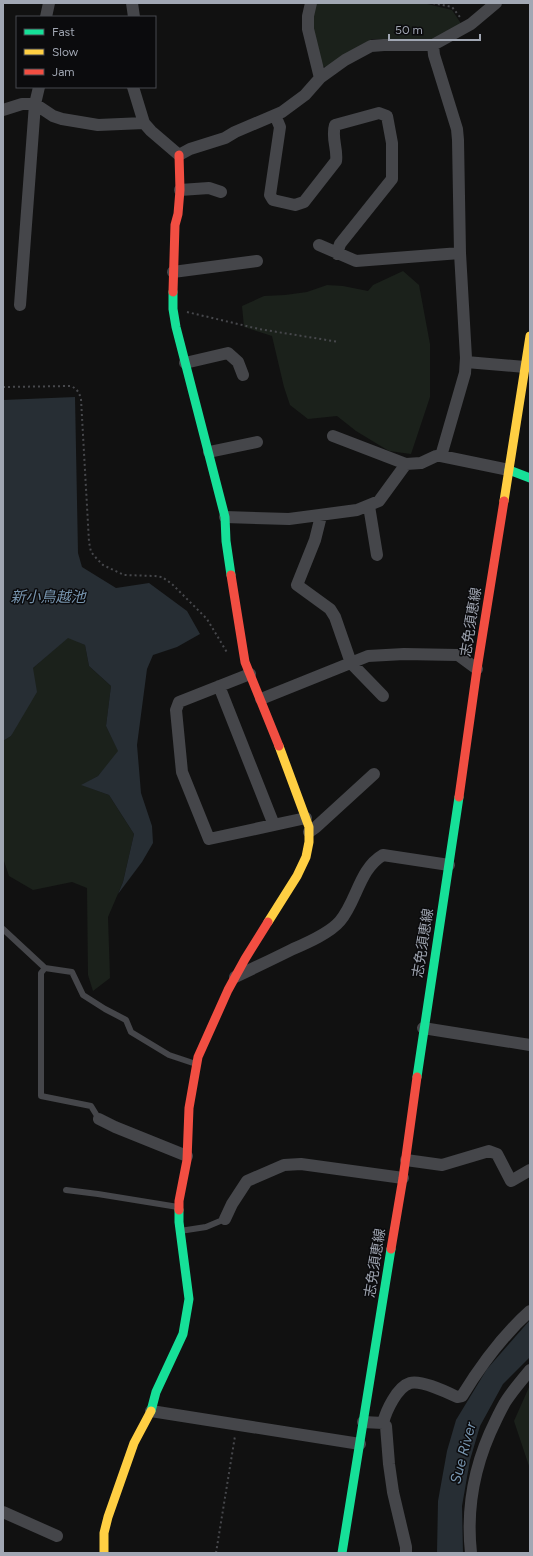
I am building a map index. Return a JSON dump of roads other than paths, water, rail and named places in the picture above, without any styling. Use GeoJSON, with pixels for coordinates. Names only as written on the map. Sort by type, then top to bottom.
{"type":"FeatureCollection","features":[{"type":"Feature","properties":{"kind":"street"},"geometry":{"type":"LineString","coordinates":[[46,16],[49,3]]}},
{"type":"Feature","properties":{"kind":"street"},"geometry":{"type":"LineString","coordinates":[[132,3],[134,16]]}},
{"type":"Feature","properties":{"kind":"street"},"geometry":{"type":"LineString","coordinates":[[311,3],[308,16],[308,29],[320,78]]}},
{"type":"Feature","properties":{"kind":"street"},"geometry":{"type":"LineString","coordinates":[[179,155],[190,149],[225,138],[235,132],[275,115],[296,103],[320,78],[345,60],[371,46],[433,45],[467,27],[496,3]]}},
{"type":"Feature","properties":{"kind":"street"},"geometry":{"type":"LineString","coordinates":[[433,45],[434,55],[457,129],[460,253],[466,362],[465,373],[441,456]]}},
{"type":"Feature","properties":{"kind":"street"},"geometry":{"type":"LineString","coordinates":[[20,305],[35,104],[39,88]]}},
{"type":"Feature","properties":{"kind":"street"},"geometry":{"type":"LineString","coordinates":[[133,88],[144,123],[150,131],[179,155]]}},
{"type":"Feature","properties":{"kind":"street"},"geometry":{"type":"LineString","coordinates":[[3,110],[22,104],[35,104],[53,116],[77,122],[98,125],[144,123]]}},
{"type":"Feature","properties":{"kind":"street"},"geometry":{"type":"LineString","coordinates":[[275,115],[280,127],[270,195],[273,200],[295,204],[304,202],[336,162],[337,156],[333,132],[335,125],[379,112],[387,116],[392,143],[392,179],[340,244],[337,254]]}},
{"type":"Feature","properties":{"kind":"street"},"geometry":{"type":"LineString","coordinates":[[104,1553],[104,1533],[108,1516],[134,1443],[151,1411],[156,1392],[183,1334],[189,1299],[180,1231],[179,1208],[187,1156],[189,1108],[198,1057],[235,977],[297,876],[306,857],[309,842],[309,832],[306,818],[292,778],[245,662],[226,541],[225,517],[185,363],[173,309],[175,225],[178,214],[180,190],[179,155]]}},
{"type":"Feature","properties":{"kind":"street"},"geometry":{"type":"LineString","coordinates":[[180,190],[209,188],[221,192]]}},
{"type":"Feature","properties":{"kind":"street"},"geometry":{"type":"LineString","coordinates":[[319,245],[356,261],[460,253]]}},
{"type":"Feature","properties":{"kind":"street"},"geometry":{"type":"LineString","coordinates":[[173,272],[257,261]]}},
{"type":"Feature","properties":{"kind":"street","name":"志免須恵線"},"geometry":{"type":"LineString","coordinates":[[342,1553],[406,1160],[423,1028],[530,336]]}},
{"type":"Feature","properties":{"kind":"street"},"geometry":{"type":"LineString","coordinates":[[185,363],[228,353],[238,362],[242,375]]}},
{"type":"Feature","properties":{"kind":"street"},"geometry":{"type":"LineString","coordinates":[[466,362],[525,367]]}},
{"type":"Feature","properties":{"kind":"street"},"geometry":{"type":"LineString","coordinates":[[333,436],[406,464],[421,462],[436,456],[441,456],[509,470],[530,478]]}},
{"type":"Feature","properties":{"kind":"street"},"geometry":{"type":"LineString","coordinates":[[209,452],[257,442]]}},
{"type":"Feature","properties":{"kind":"street"},"geometry":{"type":"LineString","coordinates":[[225,517],[289,519],[321,516],[357,510],[379,501],[406,464]]}},
{"type":"Feature","properties":{"kind":"street"},"geometry":{"type":"LineString","coordinates":[[369,506],[377,555]]}},
{"type":"Feature","properties":{"kind":"street"},"geometry":{"type":"LineString","coordinates":[[321,516],[315,540],[297,585],[330,609],[335,618],[351,663],[383,696]]}},
{"type":"Feature","properties":{"kind":"street"},"geometry":{"type":"LineString","coordinates":[[261,699],[368,656],[458,655],[478,669]]}},
{"type":"Feature","properties":{"kind":"street"},"geometry":{"type":"LineString","coordinates":[[250,674],[179,702],[176,710],[182,772],[195,807],[209,839],[306,818]]}},
{"type":"Feature","properties":{"kind":"street"},"geometry":{"type":"LineString","coordinates":[[219,686],[274,825]]}},
{"type":"Feature","properties":{"kind":"street"},"geometry":{"type":"LineString","coordinates":[[309,832],[374,774]]}},
{"type":"Feature","properties":{"kind":"street"},"geometry":{"type":"LineString","coordinates":[[235,977],[317,938],[340,922],[366,873],[375,859],[382,855],[449,865]]}},
{"type":"Feature","properties":{"kind":"street"},"geometry":{"type":"LineString","coordinates":[[423,1028],[530,1045]]}},
{"type":"Feature","properties":{"kind":"street"},"geometry":{"type":"LineString","coordinates":[[99,1119],[187,1156]]}},
{"type":"Feature","properties":{"kind":"street"},"geometry":{"type":"LineString","coordinates":[[406,1160],[442,1165],[489,1151],[497,1154],[512,1181],[530,1170]]}},
{"type":"Feature","properties":{"kind":"street"},"geometry":{"type":"LineString","coordinates":[[225,1219],[232,1204],[247,1181],[284,1164],[302,1164],[403,1178]]}},
{"type":"Feature","properties":{"kind":"street"},"geometry":{"type":"LineString","coordinates":[[406,1553],[406,1547],[393,1492],[386,1426],[383,1423],[385,1413],[391,1402],[405,1386],[410,1383],[420,1383],[457,1397],[462,1396],[478,1370],[497,1346],[530,1311]]}},
{"type":"Feature","properties":{"kind":"street"},"geometry":{"type":"LineString","coordinates":[[471,1553],[469,1512],[473,1482],[479,1461],[489,1433],[505,1402],[530,1370]]}},
{"type":"Feature","properties":{"kind":"street"},"geometry":{"type":"LineString","coordinates":[[151,1411],[360,1444]]}},
{"type":"Feature","properties":{"kind":"street"},"geometry":{"type":"LineString","coordinates":[[363,1422],[383,1423]]}},
{"type":"Feature","properties":{"kind":"street"},"geometry":{"type":"LineString","coordinates":[[3,1512],[57,1536]]}},
{"type":"Feature","properties":{"kind":"lane"},"geometry":{"type":"LineString","coordinates":[[3,929],[45,968],[72,972],[83,995],[105,1010],[126,1020],[131,1032],[170,1055],[197,1064]]}},
{"type":"Feature","properties":{"kind":"lane"},"geometry":{"type":"LineString","coordinates":[[45,968],[41,974],[41,1096],[91,1106],[99,1119]]}},
{"type":"Feature","properties":{"kind":"lane"},"geometry":{"type":"LineString","coordinates":[[66,1190],[179,1208]]}},
{"type":"Feature","properties":{"kind":"lane"},"geometry":{"type":"LineString","coordinates":[[180,1231],[206,1227],[225,1219]]}},
{"type":"Feature","properties":{"kind":"water","name":"新小鳥越池"},"geometry":{"type":"Polygon","coordinates":[[[75,397],[78,553],[82,567],[116,588],[149,583],[187,611],[200,634],[177,647],[153,655],[147,669],[137,745],[141,793],[152,826],[153,843],[142,862],[118,894],[123,882],[134,834],[109,795],[81,785],[98,776],[118,751],[106,726],[111,686],[89,666],[85,645],[68,638],[33,668],[37,692],[11,736],[3,741],[3,400],[75,397]]]}},
{"type":"Feature","properties":{"kind":"water","name":"Sue River"},"geometry":{"type":"Polygon","coordinates":[[[530,1320],[530,1357],[503,1384],[480,1426],[470,1460],[462,1506],[463,1553],[437,1553],[438,1501],[447,1451],[456,1420],[487,1369],[530,1320]]]}}]}
